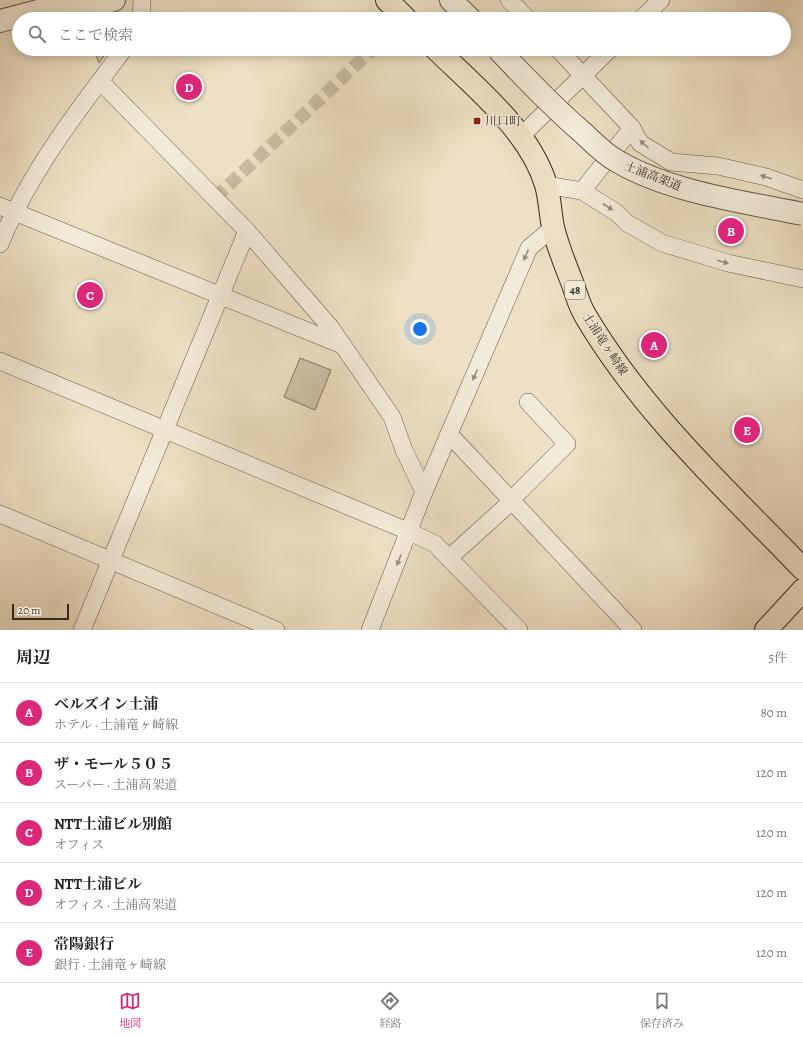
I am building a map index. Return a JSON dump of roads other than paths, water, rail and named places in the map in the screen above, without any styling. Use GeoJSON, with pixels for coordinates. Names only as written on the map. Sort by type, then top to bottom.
{"type":"FeatureCollection","features":[{"type":"Feature","properties":{"kind":"main road"},"geometry":{"type":"LineString","coordinates":[[387,0],[399,12]]}},
{"type":"Feature","properties":{"kind":"main road","name":"土浦竜ヶ崎線"},"geometry":{"type":"LineString","coordinates":[[443,56],[499,112],[520,137],[535,160],[546,185],[553,228],[583,313],[606,350],[634,388],[685,446],[738,504],[803,569]]}},
{"type":"Feature","properties":{"kind":"main road"},"geometry":{"type":"LineString","coordinates":[[766,630],[803,590]]}},
{"type":"Feature","properties":{"kind":"street"},"geometry":{"type":"LineString","coordinates":[[0,7],[27,0]]}},
{"type":"Feature","properties":{"kind":"street"},"geometry":{"type":"LineString","coordinates":[[36,12],[80,0]]}},
{"type":"Feature","properties":{"kind":"street"},"geometry":{"type":"LineString","coordinates":[[71,12],[114,0]]}},
{"type":"Feature","properties":{"kind":"street"},"geometry":{"type":"LineString","coordinates":[[141,12],[142,0]]}},
{"type":"Feature","properties":{"kind":"street"},"geometry":{"type":"LineString","coordinates":[[451,0],[463,12]]}},
{"type":"Feature","properties":{"kind":"street"},"geometry":{"type":"LineString","coordinates":[[509,0],[521,12]]}},
{"type":"Feature","properties":{"kind":"street"},"geometry":{"type":"LineString","coordinates":[[648,12],[661,0]]}},
{"type":"Feature","properties":{"kind":"street"},"geometry":{"type":"LineString","coordinates":[[0,22],[12,19]]}},
{"type":"Feature","properties":{"kind":"street"},"geometry":{"type":"LineString","coordinates":[[0,32],[12,28]]}},
{"type":"Feature","properties":{"kind":"street"},"geometry":{"type":"LineString","coordinates":[[0,244],[7,209],[41,165],[119,56]]}},
{"type":"Feature","properties":{"kind":"street","name":"土浦高架道"},"geometry":{"type":"LineString","coordinates":[[504,56],[537,91],[596,145],[616,160],[664,183],[803,214]]}},
{"type":"Feature","properties":{"kind":"street"},"geometry":{"type":"LineString","coordinates":[[565,56],[632,128],[640,143],[671,162],[718,166],[766,177],[803,190]]}},
{"type":"Feature","properties":{"kind":"street"},"geometry":{"type":"LineString","coordinates":[[520,137],[603,56]]}},
{"type":"Feature","properties":{"kind":"street"},"geometry":{"type":"LineString","coordinates":[[100,81],[247,231],[331,328],[392,417],[404,450],[424,492]]}},
{"type":"Feature","properties":{"kind":"street"},"geometry":{"type":"LineString","coordinates":[[582,191],[632,128]]}},
{"type":"Feature","properties":{"kind":"street"},"geometry":{"type":"LineString","coordinates":[[546,185],[582,191],[617,213],[627,223],[662,243],[728,263],[803,279]]}},
{"type":"Feature","properties":{"kind":"street"},"geometry":{"type":"LineString","coordinates":[[7,209],[342,346]]}},
{"type":"Feature","properties":{"kind":"street"},"geometry":{"type":"LineString","coordinates":[[370,630],[410,532],[424,492],[529,248],[553,228]]}},
{"type":"Feature","properties":{"kind":"street"},"geometry":{"type":"LineString","coordinates":[[82,630],[247,231]]}},
{"type":"Feature","properties":{"kind":"street"},"geometry":{"type":"LineString","coordinates":[[0,362],[165,429],[410,532],[435,544],[519,630]]}},
{"type":"Feature","properties":{"kind":"street"},"geometry":{"type":"LineString","coordinates":[[449,558],[511,501],[567,444],[528,402]]}},
{"type":"Feature","properties":{"kind":"street"},"geometry":{"type":"LineString","coordinates":[[449,434],[633,630]]}},
{"type":"Feature","properties":{"kind":"street"},"geometry":{"type":"LineString","coordinates":[[0,514],[276,630]]}},
{"type":"Feature","properties":{"kind":"tunnel"},"geometry":{"type":"LineString","coordinates":[[215,198],[366,56]]}},
{"type":"Feature","properties":{"kind":"place","name":"NTT土浦ビル"},"geometry":{"type":"Point","coordinates":[189,87]}},
{"type":"Feature","properties":{"kind":"place","name":"川口町"},"geometry":{"type":"Point","coordinates":[477,121]}},
{"type":"Feature","properties":{"kind":"place","name":"ザ・モール５０５"},"geometry":{"type":"Point","coordinates":[731,231]}},
{"type":"Feature","properties":{"kind":"place","name":"NTT土浦ビル別館"},"geometry":{"type":"Point","coordinates":[90,295]}},
{"type":"Feature","properties":{"kind":"place","name":"ベルズイン土浦"},"geometry":{"type":"Point","coordinates":[654,345]}},
{"type":"Feature","properties":{"kind":"place","name":"常陽銀行"},"geometry":{"type":"Point","coordinates":[747,430]}}]}
